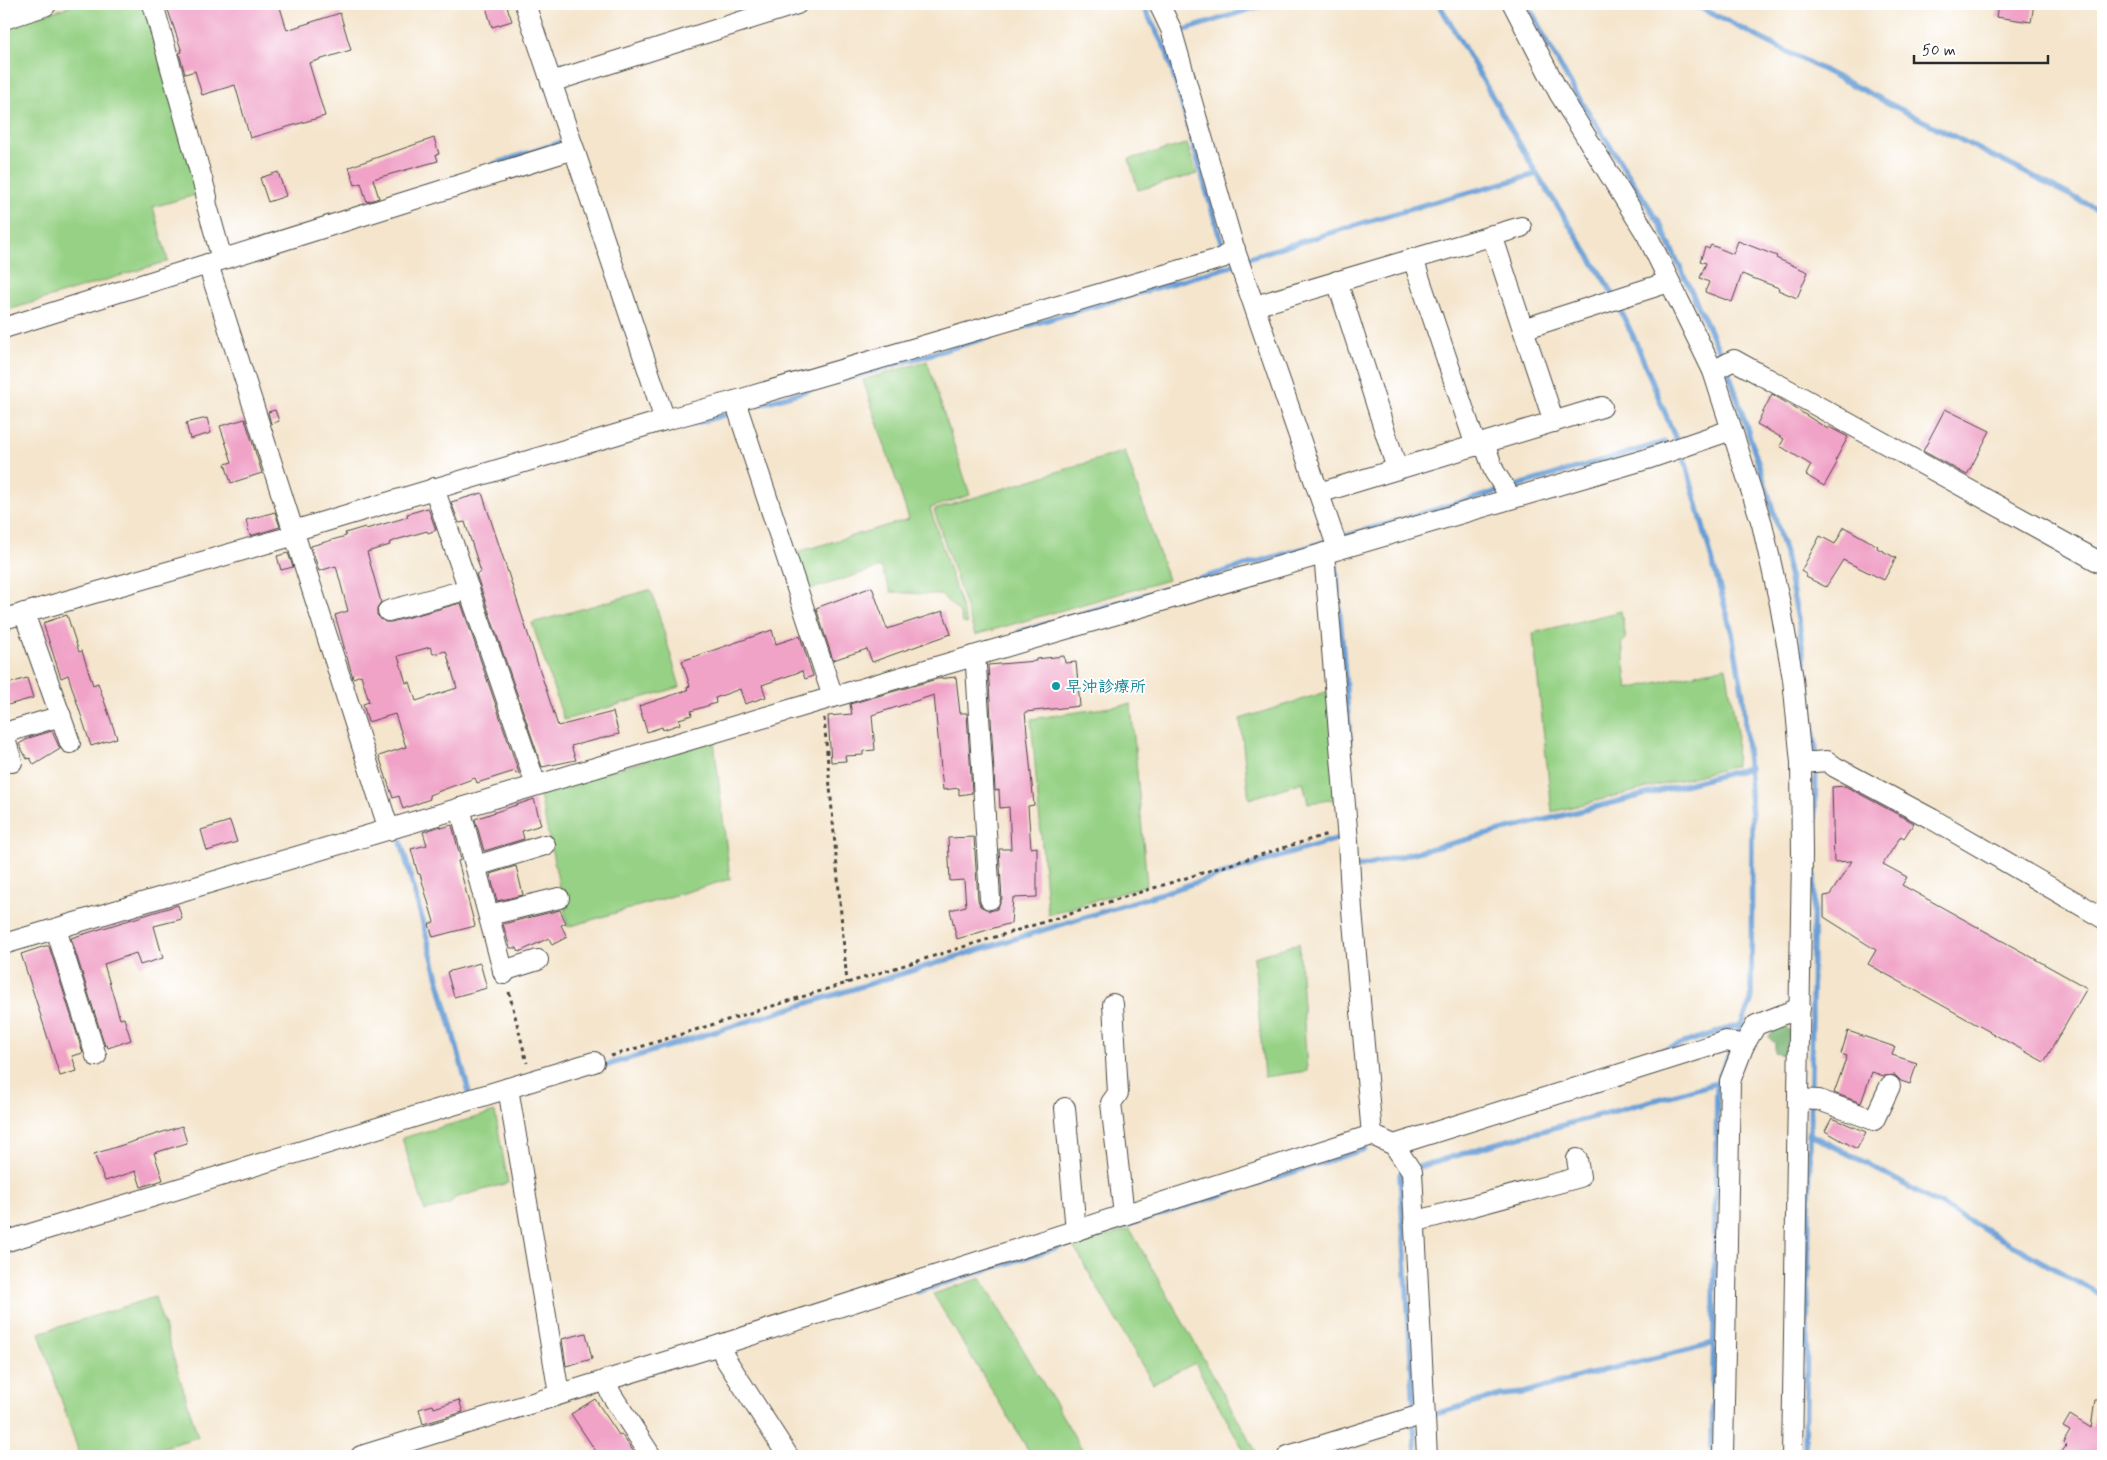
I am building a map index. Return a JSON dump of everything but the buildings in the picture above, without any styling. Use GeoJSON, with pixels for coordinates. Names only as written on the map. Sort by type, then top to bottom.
{"type":"FeatureCollection","features":[{"type":"Feature","properties":{"kind":"street"},"geometry":{"type":"LineString","coordinates":[[4,17],[44,4]]}},
{"type":"Feature","properties":{"kind":"street"},"geometry":{"type":"LineString","coordinates":[[153,4],[208,197],[206,202],[216,256],[298,535],[387,823]]}},
{"type":"Feature","properties":{"kind":"street"},"geometry":{"type":"LineString","coordinates":[[525,4],[665,420]]}},
{"type":"Feature","properties":{"kind":"street"},"geometry":{"type":"LineString","coordinates":[[551,82],[797,4]]}},
{"type":"Feature","properties":{"kind":"street"},"geometry":{"type":"LineString","coordinates":[[1159,4],[1173,34],[1234,256],[1255,306],[1319,493],[1333,545],[1352,910],[1372,1135]]}},
{"type":"Feature","properties":{"kind":"street"},"geometry":{"type":"LineString","coordinates":[[1513,4],[1559,93],[1647,235],[1669,282],[1721,367],[1731,430],[1762,524],[1811,762],[1802,854],[1792,1456]]}},
{"type":"Feature","properties":{"kind":"street"},"geometry":{"type":"LineString","coordinates":[[4,328],[216,256],[574,149]]}},
{"type":"Feature","properties":{"kind":"street"},"geometry":{"type":"LineString","coordinates":[[1255,306],[1521,227]]}},
{"type":"Feature","properties":{"kind":"street"},"geometry":{"type":"LineString","coordinates":[[1492,235],[1554,422]]}},
{"type":"Feature","properties":{"kind":"street"},"geometry":{"type":"LineString","coordinates":[[4,619],[26,619],[286,538],[436,494],[665,420],[738,408],[1234,256]]}},
{"type":"Feature","properties":{"kind":"street"},"geometry":{"type":"LineString","coordinates":[[1413,259],[1480,444],[1511,498]]}},
{"type":"Feature","properties":{"kind":"street"},"geometry":{"type":"LineString","coordinates":[[1337,281],[1397,469]]}},
{"type":"Feature","properties":{"kind":"street"},"geometry":{"type":"LineString","coordinates":[[1523,329],[1669,282]]}},
{"type":"Feature","properties":{"kind":"street"},"geometry":{"type":"LineString","coordinates":[[1721,367],[1734,360],[1739,362],[2103,564]]}},
{"type":"Feature","properties":{"kind":"street"},"geometry":{"type":"LineString","coordinates":[[738,408],[829,693]]}},
{"type":"Feature","properties":{"kind":"street"},"geometry":{"type":"LineString","coordinates":[[1319,493],[1602,408]]}},
{"type":"Feature","properties":{"kind":"street"},"geometry":{"type":"LineString","coordinates":[[4,944],[387,823],[460,808],[534,780],[829,693],[973,656],[1333,545],[1511,498],[1678,449],[1731,430]]}},
{"type":"Feature","properties":{"kind":"street"},"geometry":{"type":"LineString","coordinates":[[436,494],[534,780]]}},
{"type":"Feature","properties":{"kind":"street"},"geometry":{"type":"LineString","coordinates":[[388,611],[469,589]]}},
{"type":"Feature","properties":{"kind":"street"},"geometry":{"type":"LineString","coordinates":[[26,619],[70,743]]}},
{"type":"Feature","properties":{"kind":"street"},"geometry":{"type":"LineString","coordinates":[[973,656],[976,666],[990,899]]}},
{"type":"Feature","properties":{"kind":"street"},"geometry":{"type":"LineString","coordinates":[[12,762],[4,735],[61,716]]}},
{"type":"Feature","properties":{"kind":"street"},"geometry":{"type":"LineString","coordinates":[[1811,762],[1827,761],[1932,819],[2103,918]]}},
{"type":"Feature","properties":{"kind":"street"},"geometry":{"type":"LineString","coordinates":[[460,808],[504,973],[538,960]]}},
{"type":"Feature","properties":{"kind":"street"},"geometry":{"type":"LineString","coordinates":[[476,866],[545,845]]}},
{"type":"Feature","properties":{"kind":"street"},"geometry":{"type":"LineString","coordinates":[[488,915],[559,898]]}},
{"type":"Feature","properties":{"kind":"street"},"geometry":{"type":"LineString","coordinates":[[56,929],[96,1056]]}},
{"type":"Feature","properties":{"kind":"street"},"geometry":{"type":"LineString","coordinates":[[1113,1004],[1118,1093],[1111,1103],[1124,1215]]}},
{"type":"Feature","properties":{"kind":"street"},"geometry":{"type":"LineString","coordinates":[[1394,1145],[1737,1043],[1756,1025],[1800,1008]]}},
{"type":"Feature","properties":{"kind":"street"},"geometry":{"type":"LineString","coordinates":[[1723,1456],[1730,1081],[1737,1043]]}},
{"type":"Feature","properties":{"kind":"street"},"geometry":{"type":"LineString","coordinates":[[4,1242],[470,1099],[509,1094],[532,1081],[594,1062]]}},
{"type":"Feature","properties":{"kind":"street"},"geometry":{"type":"LineString","coordinates":[[1798,1099],[1819,1100],[1874,1120],[1890,1086]]}},
{"type":"Feature","properties":{"kind":"street"},"geometry":{"type":"LineString","coordinates":[[509,1094],[559,1394]]}},
{"type":"Feature","properties":{"kind":"street"},"geometry":{"type":"LineString","coordinates":[[1065,1108],[1076,1231]]}},
{"type":"Feature","properties":{"kind":"street"},"geometry":{"type":"LineString","coordinates":[[361,1456],[559,1394],[608,1386],[722,1350],[1124,1215],[1372,1135],[1394,1145],[1412,1172],[1427,1456]]}},
{"type":"Feature","properties":{"kind":"street"},"geometry":{"type":"LineString","coordinates":[[1414,1222],[1580,1177],[1577,1159]]}},
{"type":"Feature","properties":{"kind":"street"},"geometry":{"type":"LineString","coordinates":[[722,1350],[788,1456]]}},
{"type":"Feature","properties":{"kind":"street"},"geometry":{"type":"LineString","coordinates":[[608,1386],[650,1456]]}},
{"type":"Feature","properties":{"kind":"street"},"geometry":{"type":"LineString","coordinates":[[1288,1456],[1424,1414]]}},
{"type":"Feature","properties":{"kind":"path"},"geometry":{"type":"LineString","coordinates":[[829,693],[847,983]]}},
{"type":"Feature","properties":{"kind":"path"},"geometry":{"type":"LineString","coordinates":[[594,1062],[1307,841],[1347,832]]}},
{"type":"Feature","properties":{"kind":"path"},"geometry":{"type":"LineString","coordinates":[[504,973],[532,1081]]}},
{"type":"Feature","properties":{"kind":"green space"},"geometry":{"type":"Polygon","coordinates":[[[77,4],[143,4],[199,194],[153,207],[168,261],[5,311],[4,27],[77,4]]]}},
{"type":"Feature","properties":{"kind":"green space"},"geometry":{"type":"Polygon","coordinates":[[[1187,144],[1197,174],[1138,190],[1129,159],[1187,144]]]}},
{"type":"Feature","properties":{"kind":"green space"},"geometry":{"type":"Polygon","coordinates":[[[927,361],[970,495],[930,508],[967,624],[963,623],[959,612],[941,595],[891,592],[881,567],[803,592],[791,554],[909,519],[863,380],[927,361]]]}},
{"type":"Feature","properties":{"kind":"green space"},"geometry":{"type":"Polygon","coordinates":[[[1125,451],[1168,580],[975,635],[934,510],[1125,451]]]}},
{"type":"Feature","properties":{"kind":"green space"},"geometry":{"type":"Polygon","coordinates":[[[649,590],[653,595],[680,687],[564,720],[532,623],[649,590]]]}},
{"type":"Feature","properties":{"kind":"green space"},"geometry":{"type":"Polygon","coordinates":[[[1621,611],[1626,639],[1622,643],[1628,689],[1726,667],[1737,732],[1736,766],[1552,812],[1533,633],[1621,611]]]}},
{"type":"Feature","properties":{"kind":"green space"},"geometry":{"type":"Polygon","coordinates":[[[1329,691],[1338,799],[1308,803],[1303,782],[1249,799],[1240,719],[1329,691]]]}},
{"type":"Feature","properties":{"kind":"green space"},"geometry":{"type":"Polygon","coordinates":[[[1131,704],[1147,885],[1048,915],[1031,719],[1131,704]]]}},
{"type":"Feature","properties":{"kind":"green space"},"geometry":{"type":"Polygon","coordinates":[[[714,741],[730,879],[568,927],[539,791],[714,741]]]}},
{"type":"Feature","properties":{"kind":"green space"},"geometry":{"type":"Polygon","coordinates":[[[1299,943],[1307,1071],[1264,1077],[1254,957],[1299,943]]]}},
{"type":"Feature","properties":{"kind":"green space"},"geometry":{"type":"Polygon","coordinates":[[[1779,1026],[1793,1031],[1793,1051],[1786,1055],[1775,1053],[1775,1043],[1769,1038],[1779,1026]]]}},
{"type":"Feature","properties":{"kind":"green space"},"geometry":{"type":"Polygon","coordinates":[[[495,1112],[508,1183],[454,1198],[450,1204],[425,1211],[402,1138],[495,1112]]]}},
{"type":"Feature","properties":{"kind":"green space"},"geometry":{"type":"Polygon","coordinates":[[[1130,1229],[1257,1453],[1247,1456],[1195,1363],[1153,1384],[1074,1247],[1130,1229]]]}},
{"type":"Feature","properties":{"kind":"green space"},"geometry":{"type":"Polygon","coordinates":[[[981,1278],[1086,1456],[1032,1456],[933,1294],[981,1278]]]}},
{"type":"Feature","properties":{"kind":"green space"},"geometry":{"type":"Polygon","coordinates":[[[155,1297],[198,1437],[134,1456],[80,1456],[39,1333],[155,1297]]]}},
{"type":"Feature","properties":{"kind":"waterway"},"geometry":{"type":"LineString","coordinates":[[796,14],[829,4]]}},
{"type":"Feature","properties":{"kind":"waterway"},"geometry":{"type":"LineString","coordinates":[[1142,4],[1167,52],[1224,252]]}},
{"type":"Feature","properties":{"kind":"waterway"},"geometry":{"type":"LineString","coordinates":[[1175,33],[1267,4]]}},
{"type":"Feature","properties":{"kind":"waterway"},"geometry":{"type":"LineString","coordinates":[[1439,4],[1537,174],[1612,292],[1637,345],[1686,464],[1732,633],[1743,695],[1752,818],[1751,1001],[1717,1083],[1712,1456]]}},
{"type":"Feature","properties":{"kind":"waterway"},"geometry":{"type":"LineString","coordinates":[[1528,4],[1574,90],[1660,224],[1720,353],[1730,376],[1768,493],[1785,554],[1800,629],[1816,751],[1805,1456]]}},
{"type":"Feature","properties":{"kind":"waterway"},"geometry":{"type":"LineString","coordinates":[[1529,5],[1550,4]]}},
{"type":"Feature","properties":{"kind":"waterway"},"geometry":{"type":"LineString","coordinates":[[1693,4],[2103,212]]}},
{"type":"Feature","properties":{"kind":"waterway"},"geometry":{"type":"LineString","coordinates":[[494,164],[562,142]]}},
{"type":"Feature","properties":{"kind":"waterway"},"geometry":{"type":"LineString","coordinates":[[669,429],[689,425],[1231,266],[1250,257],[1427,204],[1537,174]]}},
{"type":"Feature","properties":{"kind":"waterway"},"geometry":{"type":"LineString","coordinates":[[1019,632],[1665,442]]}},
{"type":"Feature","properties":{"kind":"waterway"},"geometry":{"type":"LineString","coordinates":[[1336,566],[1350,741]]}},
{"type":"Feature","properties":{"kind":"waterway"},"geometry":{"type":"LineString","coordinates":[[1358,867],[1750,768]]}},
{"type":"Feature","properties":{"kind":"waterway"},"geometry":{"type":"LineString","coordinates":[[595,1069],[1343,837]]}},
{"type":"Feature","properties":{"kind":"waterway"},"geometry":{"type":"LineString","coordinates":[[401,842],[470,1096]]}},
{"type":"Feature","properties":{"kind":"waterway"},"geometry":{"type":"LineString","coordinates":[[1604,1069],[1742,1024]]}},
{"type":"Feature","properties":{"kind":"waterway"},"geometry":{"type":"LineString","coordinates":[[1419,1167],[1501,1142],[1717,1083]]}},
{"type":"Feature","properties":{"kind":"waterway"},"geometry":{"type":"LineString","coordinates":[[1809,1134],[1866,1163],[2103,1296]]}},
{"type":"Feature","properties":{"kind":"waterway"},"geometry":{"type":"LineString","coordinates":[[917,1292],[1365,1149]]}},
{"type":"Feature","properties":{"kind":"waterway"},"geometry":{"type":"LineString","coordinates":[[1400,1174],[1414,1407]]}},
{"type":"Feature","properties":{"kind":"waterway"},"geometry":{"type":"LineString","coordinates":[[4,1253],[42,1241]]}},
{"type":"Feature","properties":{"kind":"waterway"},"geometry":{"type":"LineString","coordinates":[[1432,1415],[1501,1395],[1524,1393],[1586,1375],[1714,1343]]}},
{"type":"Feature","properties":{"kind":"waterway"},"geometry":{"type":"LineString","coordinates":[[1414,1425],[1416,1456]]}},
{"type":"Feature","properties":{"kind":"place","name":"早沖診療所"},"geometry":{"type":"Point","coordinates":[1056,686]}}]}
